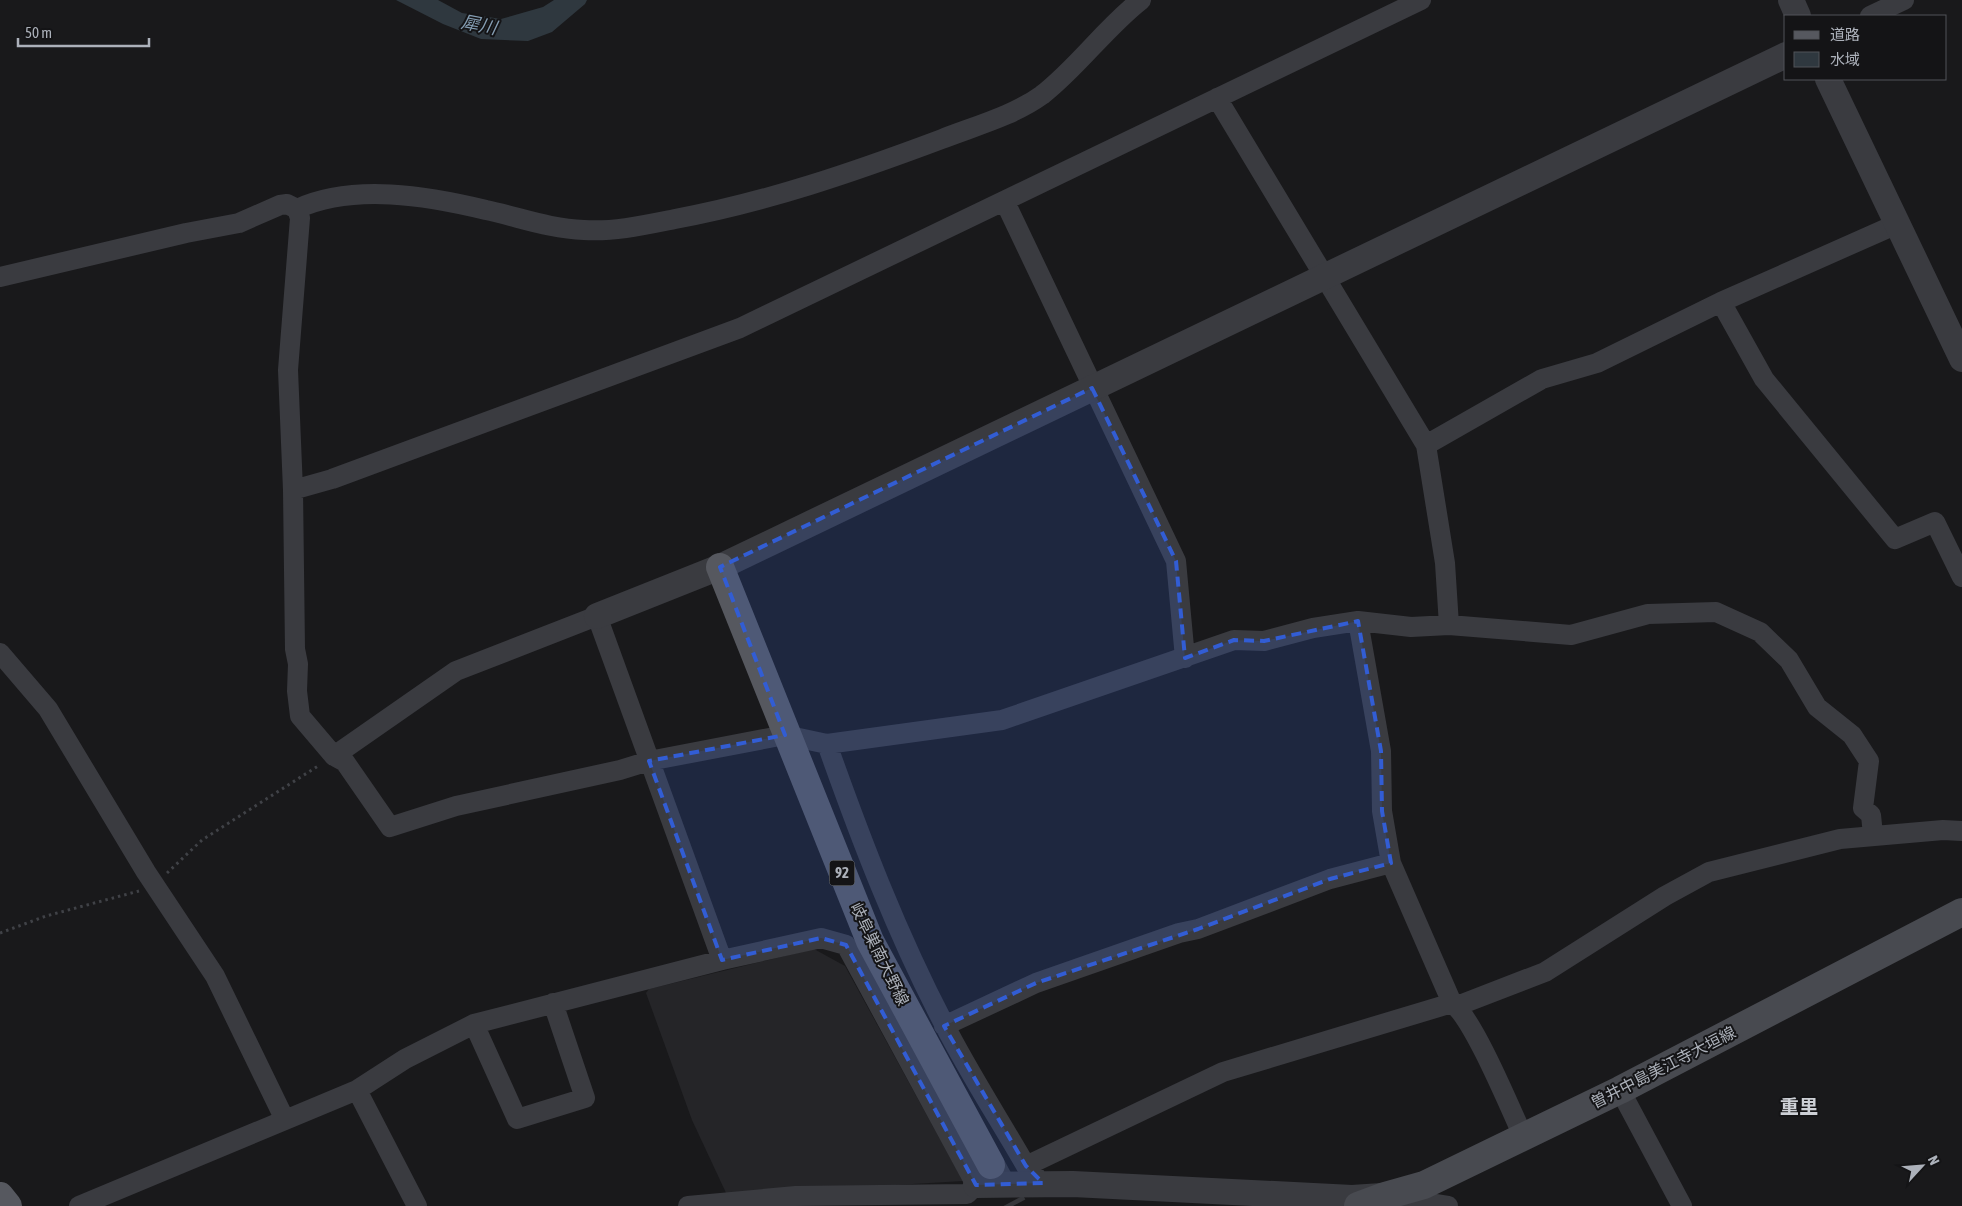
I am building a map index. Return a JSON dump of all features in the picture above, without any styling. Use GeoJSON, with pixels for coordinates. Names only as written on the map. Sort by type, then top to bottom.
{"type":"FeatureCollection","features":[{"type":"Feature","properties":{"kind":"main road","name":"岐阜巣南大野線"},"geometry":{"type":"LineString","coordinates":[[720,567],[870,941],[983,1175]]}},
{"type":"Feature","properties":{"kind":"main road","name":"曽井中島美江寺大垣線"},"geometry":{"type":"LineString","coordinates":[[1358,1206],[1424,1185],[1620,1090],[1962,912]]}},
{"type":"Feature","properties":{"kind":"main road"},"geometry":{"type":"LineString","coordinates":[[0,1196],[8,1206]]}},
{"type":"Feature","properties":{"kind":"street"},"geometry":{"type":"LineString","coordinates":[[297,209],[330,198],[379,195],[440,201],[488,210],[528,222],[584,230],[640,226],[764,199],[866,168],[1010,112],[1042,95],[1141,0]]}},
{"type":"Feature","properties":{"kind":"street"},"geometry":{"type":"LineString","coordinates":[[293,490],[332,479],[740,328],[1421,0]]}},
{"type":"Feature","properties":{"kind":"street"},"geometry":{"type":"LineString","coordinates":[[1791,0],[1798,15]]}},
{"type":"Feature","properties":{"kind":"street"},"geometry":{"type":"LineString","coordinates":[[1872,15],[1904,0]]}},
{"type":"Feature","properties":{"kind":"street"},"geometry":{"type":"LineString","coordinates":[[334,756],[456,671],[720,567],[1784,56]]}},
{"type":"Feature","properties":{"kind":"street"},"geometry":{"type":"LineString","coordinates":[[1828,80],[1962,359]]}},
{"type":"Feature","properties":{"kind":"street"},"geometry":{"type":"LineString","coordinates":[[1217,98],[1426,445],[1445,563],[1449,625]]}},
{"type":"Feature","properties":{"kind":"street"},"geometry":{"type":"LineString","coordinates":[[1005,202],[1176,561],[1185,658]]}},
{"type":"Feature","properties":{"kind":"street"},"geometry":{"type":"LineString","coordinates":[[0,277],[186,233],[239,223],[280,205],[287,204],[297,209],[300,218],[288,370],[293,490],[294,649],[298,664],[297,691],[300,716],[334,756],[345,762],[390,827],[456,806],[620,770],[649,761],[786,735],[827,744],[1002,720],[1234,640],[1264,641],[1313,628],[1358,622],[1411,627],[1449,625],[1570,635],[1648,614],[1716,612],[1743,622],[1760,632],[1789,660],[1817,707],[1852,735],[1869,761],[1863,808],[1871,815],[1873,835]]}},
{"type":"Feature","properties":{"kind":"street"},"geometry":{"type":"LineString","coordinates":[[1426,445],[1542,379],[1597,363],[1721,302],[1897,224]]}},
{"type":"Feature","properties":{"kind":"street"},"geometry":{"type":"LineString","coordinates":[[1721,302],[1764,379],[1895,539],[1935,522],[1962,577]]}},
{"type":"Feature","properties":{"kind":"street"},"geometry":{"type":"LineString","coordinates":[[597,616],[722,960]]}},
{"type":"Feature","properties":{"kind":"street"},"geometry":{"type":"LineString","coordinates":[[1358,622],[1381,751],[1382,811],[1391,863],[1452,1003],[1459,1008],[1479,1045],[1523,1136]]}},
{"type":"Feature","properties":{"kind":"street"},"geometry":{"type":"LineString","coordinates":[[0,653],[48,709],[157,887],[215,976],[285,1120]]}},
{"type":"Feature","properties":{"kind":"street"},"geometry":{"type":"LineString","coordinates":[[827,744],[864,847],[913,961],[944,1026],[1034,1174]]}},
{"type":"Feature","properties":{"kind":"street"},"geometry":{"type":"LineString","coordinates":[[1034,1174],[1223,1072],[1452,1003],[1462,1004],[1545,972],[1665,896],[1709,872],[1820,844],[1873,835],[1962,830]]}},
{"type":"Feature","properties":{"kind":"street"},"geometry":{"type":"LineString","coordinates":[[944,1026],[1036,982],[1178,933],[1198,929],[1330,879],[1391,863]]}},
{"type":"Feature","properties":{"kind":"street"},"geometry":{"type":"LineString","coordinates":[[79,1206],[357,1090],[405,1059],[474,1024],[722,960],[821,938],[846,945],[983,1175]]}},
{"type":"Feature","properties":{"kind":"street"},"geometry":{"type":"LineString","coordinates":[[474,1024],[517,1119],[585,1098],[553,1003]]}},
{"type":"Feature","properties":{"kind":"street"},"geometry":{"type":"LineString","coordinates":[[357,1090],[417,1206]]}},
{"type":"Feature","properties":{"kind":"street"},"geometry":{"type":"LineString","coordinates":[[1620,1090],[1682,1206]]}},
{"type":"Feature","properties":{"kind":"street"},"geometry":{"type":"LineString","coordinates":[[688,1206],[796,1196],[967,1194],[983,1175],[1034,1174],[1352,1198],[1385,1196],[1448,1206]]}},
{"type":"Feature","properties":{"kind":"path"},"geometry":{"type":"LineString","coordinates":[[0,934],[46,916],[93,902],[157,887],[164,876],[202,840],[334,756]]}},
{"type":"Feature","properties":{"kind":"highlighted area"},"geometry":{"type":"Polygon","coordinates":[[[1092,388],[1176,561],[1185,658],[1234,640],[1264,641],[1358,621],[1381,751],[1382,811],[1391,863],[1330,879],[1198,929],[1036,983],[944,1026],[1026,1166],[1043,1183],[976,1185],[846,945],[821,938],[722,960],[649,761],[785,735],[720,567],[1092,388]]]}},
{"type":"Feature","properties":{"kind":"shaded area"},"geometry":{"type":"Polygon","coordinates":[[[814,949],[845,966],[963,1181],[727,1195],[692,1120],[646,993],[649,989],[814,949]]]}},
{"type":"Feature","properties":{"kind":"water","name":"犀川"},"geometry":{"type":"Polygon","coordinates":[[[396,0],[438,0],[462,13],[501,19],[543,7],[554,0],[587,0],[585,4],[552,32],[528,41],[481,39],[443,24],[396,0]]]}},
{"type":"Feature","properties":{"kind":"tunnel"},"geometry":{"type":"LineString","coordinates":[[991,1165],[1013,1206]]}},
{"type":"Feature","properties":{"kind":"district","name":"重里"},"geometry":{"type":"Point","coordinates":[1799,1106]}}]}
